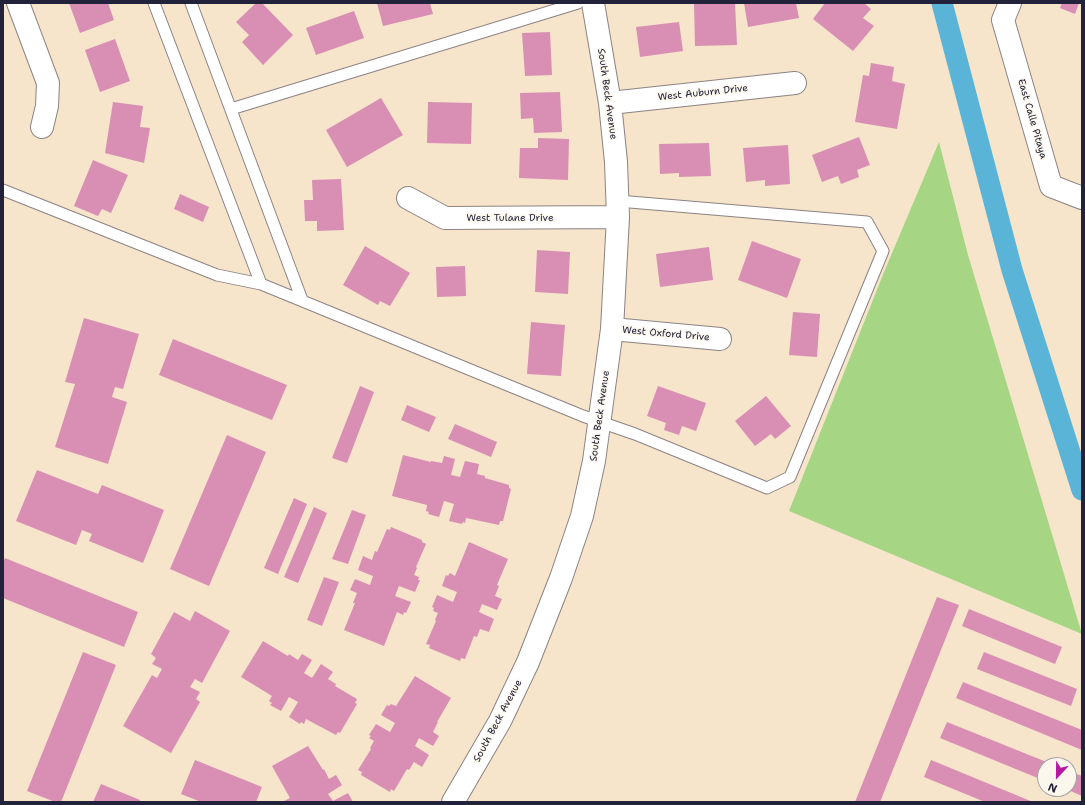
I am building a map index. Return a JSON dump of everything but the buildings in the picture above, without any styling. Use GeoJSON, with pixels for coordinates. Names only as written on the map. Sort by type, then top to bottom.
{"type":"FeatureCollection","features":[{"type":"Feature","properties":{"kind":"street"},"geometry":{"type":"LineString","coordinates":[[18,3],[48,83],[47,106],[42,127]]}},
{"type":"Feature","properties":{"kind":"street","name":"South Beck Avenue"},"geometry":{"type":"LineString","coordinates":[[453,802],[500,721],[543,626],[582,516],[594,461],[612,329],[618,209],[616,162],[610,102],[593,3]]}},
{"type":"Feature","properties":{"kind":"street","name":"East Calle Pitaya"},"geometry":{"type":"LineString","coordinates":[[1006,11],[1051,186],[1082,198]]}},
{"type":"Feature","properties":{"kind":"street","name":"West Auburn Drive"},"geometry":{"type":"LineString","coordinates":[[610,102],[795,83]]}},
{"type":"Feature","properties":{"kind":"street","name":"West Tulane Drive"},"geometry":{"type":"LineString","coordinates":[[408,198],[445,218],[618,209]]}},
{"type":"Feature","properties":{"kind":"street","name":"West Oxford Drive"},"geometry":{"type":"LineString","coordinates":[[612,329],[720,339]]}},
{"type":"Feature","properties":{"kind":"lane"},"geometry":{"type":"LineString","coordinates":[[154,3],[261,284]]}},
{"type":"Feature","properties":{"kind":"lane"},"geometry":{"type":"LineString","coordinates":[[191,3],[302,300]]}},
{"type":"Feature","properties":{"kind":"lane"},"geometry":{"type":"LineString","coordinates":[[231,109],[578,3]]}},
{"type":"Feature","properties":{"kind":"lane"},"geometry":{"type":"LineString","coordinates":[[3,190],[217,275],[261,284],[600,422],[634,434],[767,488],[790,477],[883,250],[868,222],[618,209]]}},
{"type":"Feature","properties":{"kind":"green space"},"geometry":{"type":"Polygon","coordinates":[[[939,142],[968,255],[1082,634],[789,511],[884,272],[939,142]]]}},
{"type":"Feature","properties":{"kind":"waterway"},"geometry":{"type":"LineString","coordinates":[[942,3],[1012,270],[1082,490]]}}]}
